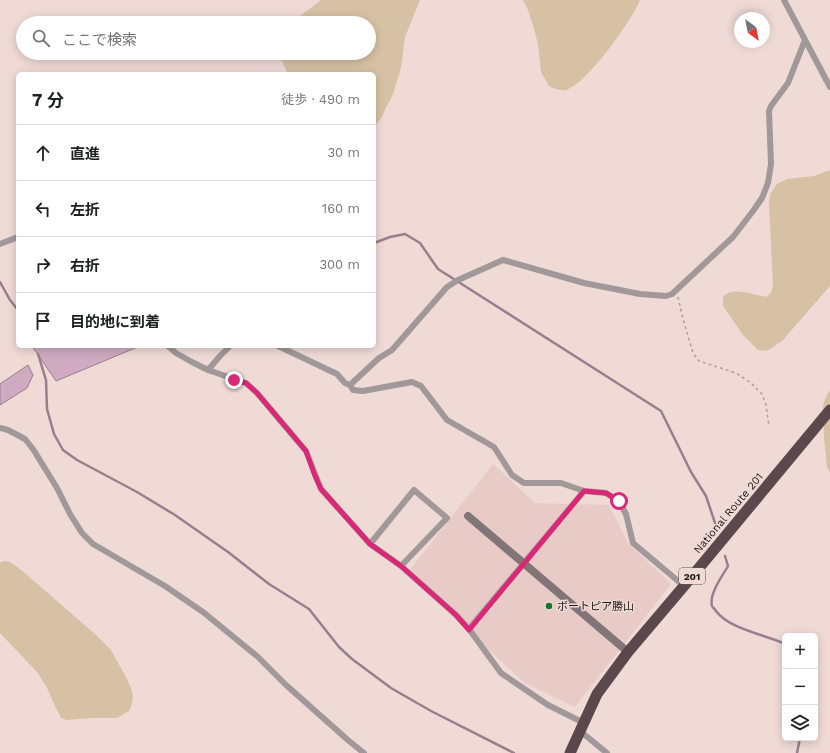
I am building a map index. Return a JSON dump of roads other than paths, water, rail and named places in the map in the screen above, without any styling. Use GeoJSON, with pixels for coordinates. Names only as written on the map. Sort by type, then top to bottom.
{"type":"FeatureCollection","features":[{"type":"Feature","properties":{"kind":"highway","name":"National Route 201"},"geometry":{"type":"LineString","coordinates":[[570,753],[597,694],[628,652],[830,410]]}},
{"type":"Feature","properties":{"kind":"street"},"geometry":{"type":"LineString","coordinates":[[784,0],[830,87]]}},
{"type":"Feature","properties":{"kind":"street"},"geometry":{"type":"LineString","coordinates":[[350,385],[379,358],[392,350],[447,287],[458,280],[503,260],[584,283],[640,294],[666,296],[672,294],[733,237],[762,198],[768,183],[771,164],[769,111],[788,83],[795,69],[805,40]]}},
{"type":"Feature","properties":{"kind":"street"},"geometry":{"type":"LineString","coordinates":[[0,244],[16,238]]}},
{"type":"Feature","properties":{"kind":"street"},"geometry":{"type":"LineString","coordinates":[[170,348],[176,353],[208,370],[246,383],[257,393],[306,451],[321,489],[370,544],[401,566],[456,615],[501,673],[582,727],[605,752]]}},
{"type":"Feature","properties":{"kind":"street"},"geometry":{"type":"LineString","coordinates":[[208,370],[228,348]]}},
{"type":"Feature","properties":{"kind":"street"},"geometry":{"type":"LineString","coordinates":[[282,348],[337,374],[345,383],[350,385],[353,390],[363,391],[412,382],[421,386],[447,420],[494,447],[512,475],[524,483],[561,483],[584,491],[606,493],[619,501],[626,514],[633,543],[684,586]]}},
{"type":"Feature","properties":{"kind":"street"},"geometry":{"type":"LineString","coordinates":[[0,428],[8,430],[25,439],[33,449],[57,488],[70,514],[82,533],[93,544],[165,586],[204,612],[258,657],[286,685],[364,753]]}},
{"type":"Feature","properties":{"kind":"street"},"geometry":{"type":"LineString","coordinates":[[370,544],[414,490],[447,518],[401,566]]}},
{"type":"Feature","properties":{"kind":"street"},"geometry":{"type":"LineString","coordinates":[[469,630],[584,491]]}},
{"type":"Feature","properties":{"kind":"street"},"geometry":{"type":"LineString","coordinates":[[468,516],[628,652]]}},
{"type":"Feature","properties":{"kind":"waterway"},"geometry":{"type":"LineString","coordinates":[[376,242],[390,237],[405,234],[420,243],[438,269],[661,411],[691,472],[706,496],[716,526]]}},
{"type":"Feature","properties":{"kind":"waterway"},"geometry":{"type":"LineString","coordinates":[[0,282],[16,308]]}},
{"type":"Feature","properties":{"kind":"waterway"},"geometry":{"type":"LineString","coordinates":[[38,354],[46,380],[47,409],[54,434],[63,450],[77,460],[137,492],[175,515],[228,552],[269,584],[309,609],[339,647],[352,659],[391,688],[431,711],[514,753]]}},
{"type":"Feature","properties":{"kind":"waterway"},"geometry":{"type":"LineString","coordinates":[[725,556],[728,566],[714,590],[712,607],[722,617],[739,627],[782,643]]}},
{"type":"Feature","properties":{"kind":"waterway"},"geometry":{"type":"LineString","coordinates":[[797,753],[799,741]]}},
{"type":"Feature","properties":{"kind":"place","name":"ボートピア勝山"},"geometry":{"type":"Point","coordinates":[549,606]}}]}
